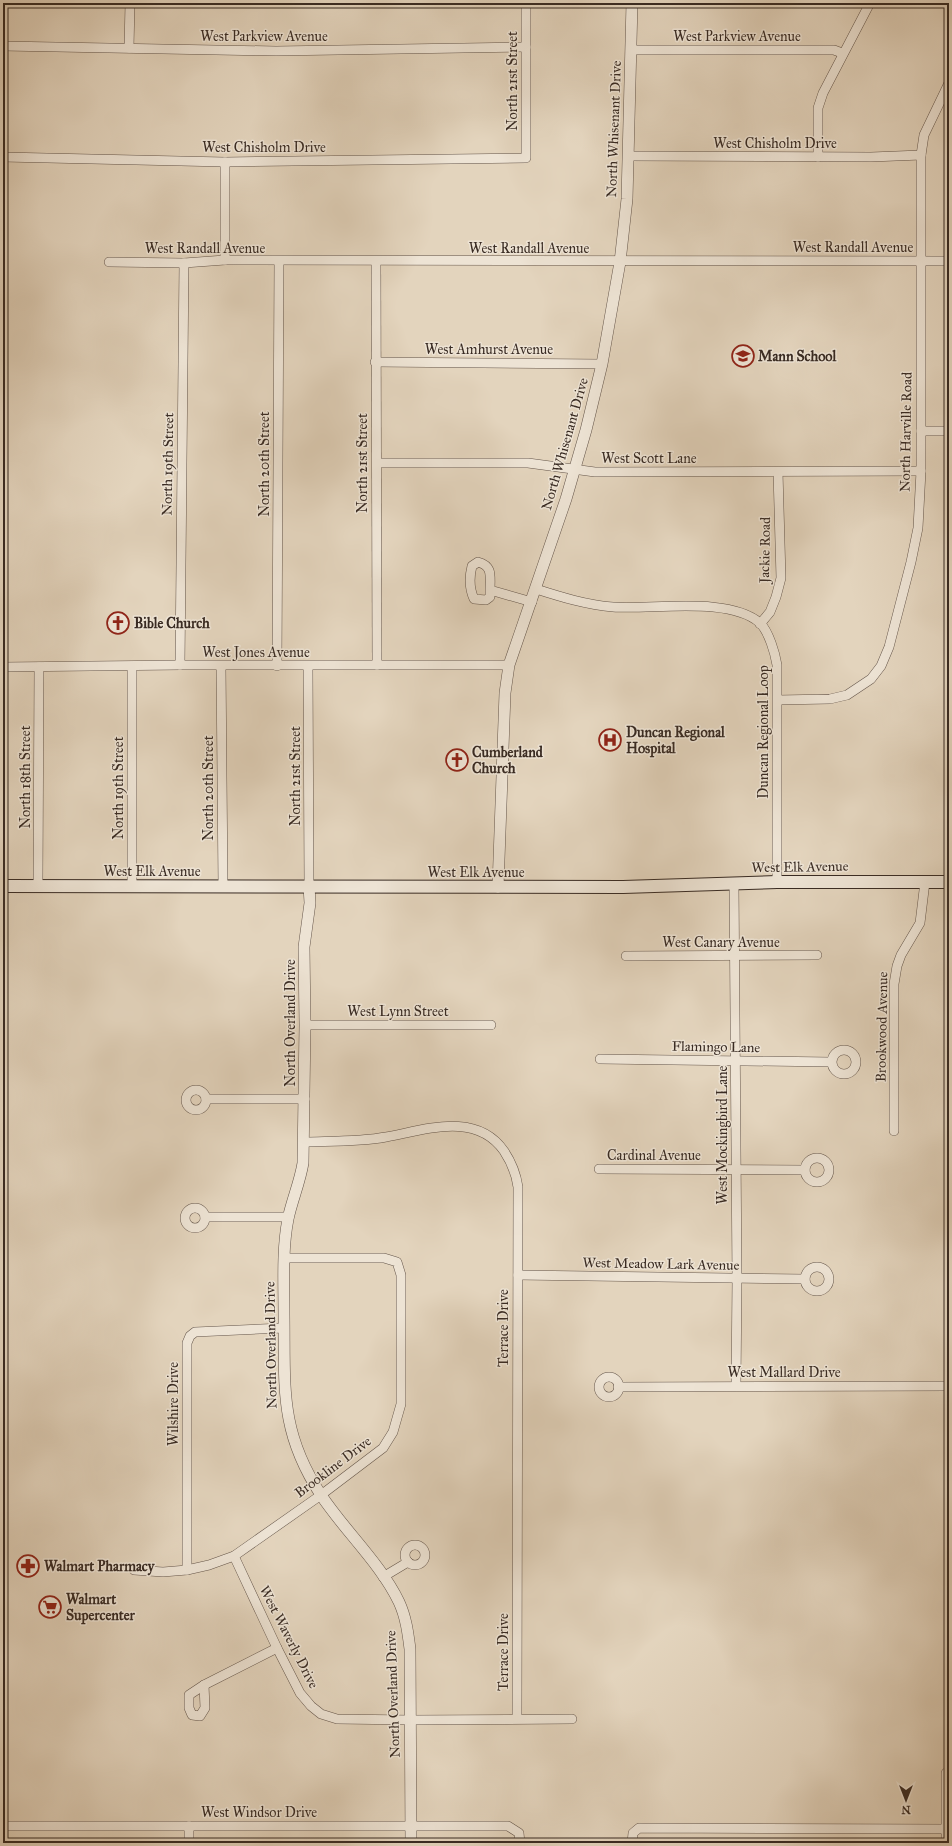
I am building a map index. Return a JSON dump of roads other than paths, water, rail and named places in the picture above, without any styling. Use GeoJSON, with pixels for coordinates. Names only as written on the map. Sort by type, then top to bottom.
{"type":"FeatureCollection","features":[{"type":"Feature","properties":{"kind":"main road","name":"West Elk Avenue"},"geometry":{"type":"LineString","coordinates":[[3,886],[623,887],[777,882],[949,882]]}},
{"type":"Feature","properties":{"kind":"street"},"geometry":{"type":"LineString","coordinates":[[129,48],[130,3]]}},
{"type":"Feature","properties":{"kind":"street","name":"North 21st Street"},"geometry":{"type":"LineString","coordinates":[[526,3],[526,158]]}},
{"type":"Feature","properties":{"kind":"street","name":"North Whisenant Drive"},"geometry":{"type":"LineString","coordinates":[[498,887],[506,693],[509,665],[532,602],[566,499],[573,470],[586,430],[602,364],[620,262],[627,199],[629,156],[632,3]]}},
{"type":"Feature","properties":{"kind":"street"},"geometry":{"type":"LineString","coordinates":[[818,157],[818,108],[823,92],[842,53],[870,3]]}},
{"type":"Feature","properties":{"kind":"street","name":"West Parkview Avenue"},"geometry":{"type":"LineString","coordinates":[[3,46],[276,51],[526,47]]}},
{"type":"Feature","properties":{"kind":"street","name":"West Parkview Avenue"},"geometry":{"type":"LineString","coordinates":[[631,50],[834,50],[842,53]]}},
{"type":"Feature","properties":{"kind":"street","name":"North Harville Road"},"geometry":{"type":"LineString","coordinates":[[778,700],[830,699],[847,695],[871,679],[881,666],[889,647],[913,555],[918,528],[921,471],[921,155],[924,135],[949,83]]}},
{"type":"Feature","properties":{"kind":"street","name":"West Chisholm Drive"},"geometry":{"type":"LineString","coordinates":[[629,156],[818,157],[921,155]]}},
{"type":"Feature","properties":{"kind":"street","name":"West Chisholm Drive"},"geometry":{"type":"LineString","coordinates":[[3,157],[225,162],[526,158]]}},
{"type":"Feature","properties":{"kind":"street"},"geometry":{"type":"LineString","coordinates":[[225,162],[226,260]]}},
{"type":"Feature","properties":{"kind":"street","name":"West Randall Avenue"},"geometry":{"type":"LineString","coordinates":[[109,262],[184,263],[226,260],[376,262],[949,261]]}},
{"type":"Feature","properties":{"kind":"street","name":"North 20th Street"},"geometry":{"type":"LineString","coordinates":[[277,666],[278,261]]}},
{"type":"Feature","properties":{"kind":"street","name":"North 21st Street"},"geometry":{"type":"LineString","coordinates":[[376,262],[375,362],[377,463],[377,665]]}},
{"type":"Feature","properties":{"kind":"street","name":"North 19th Street"},"geometry":{"type":"LineString","coordinates":[[180,665],[184,263]]}},
{"type":"Feature","properties":{"kind":"street","name":"West Amhurst Avenue"},"geometry":{"type":"LineString","coordinates":[[375,362],[602,364]]}},
{"type":"Feature","properties":{"kind":"street"},"geometry":{"type":"LineString","coordinates":[[921,431],[949,431]]}},
{"type":"Feature","properties":{"kind":"street","name":"West Scott Lane"},"geometry":{"type":"LineString","coordinates":[[377,463],[528,463],[595,472],[921,471]]}},
{"type":"Feature","properties":{"kind":"street","name":"Jackie Road"},"geometry":{"type":"LineString","coordinates":[[760,624],[770,612],[781,578],[778,472]]}},
{"type":"Feature","properties":{"kind":"street"},"geometry":{"type":"LineString","coordinates":[[536,589],[588,604],[613,607],[718,607],[737,611],[760,624]]}},
{"type":"Feature","properties":{"kind":"street"},"geometry":{"type":"LineString","coordinates":[[490,590],[532,602]]}},
{"type":"Feature","properties":{"kind":"street","name":"Duncan Regional Loop"},"geometry":{"type":"LineString","coordinates":[[760,624],[775,651],[777,665],[777,882]]}},
{"type":"Feature","properties":{"kind":"street","name":"West Jones Avenue"},"geometry":{"type":"LineString","coordinates":[[3,667],[180,665],[509,665]]}},
{"type":"Feature","properties":{"kind":"street","name":"North 19th Street"},"geometry":{"type":"LineString","coordinates":[[132,666],[132,886]]}},
{"type":"Feature","properties":{"kind":"street","name":"North 20th Street"},"geometry":{"type":"LineString","coordinates":[[221,666],[223,886]]}},
{"type":"Feature","properties":{"kind":"street","name":"North 21st Street"},"geometry":{"type":"LineString","coordinates":[[308,666],[309,886]]}},
{"type":"Feature","properties":{"kind":"street","name":"North 18th Street"},"geometry":{"type":"LineString","coordinates":[[38,886],[39,667]]}},
{"type":"Feature","properties":{"kind":"street","name":"Brookwood Avenue"},"geometry":{"type":"LineString","coordinates":[[894,1132],[894,984],[897,966],[920,923],[925,882]]}},
{"type":"Feature","properties":{"kind":"street","name":"West Mockingbird Lane"},"geometry":{"type":"LineString","coordinates":[[734,884],[737,1279],[736,1386]]}},
{"type":"Feature","properties":{"kind":"street","name":"North Overland Drive"},"geometry":{"type":"LineString","coordinates":[[309,886],[310,903],[304,947],[304,1142],[300,1180],[288,1217],[284,1258],[284,1383],[286,1411],[294,1442],[304,1466],[321,1495],[384,1577],[399,1602],[406,1623],[410,1649],[411,1843]]}},
{"type":"Feature","properties":{"kind":"street","name":"West Canary Avenue"},"geometry":{"type":"LineString","coordinates":[[626,956],[817,955]]}},
{"type":"Feature","properties":{"kind":"street","name":"West Lynn Street"},"geometry":{"type":"LineString","coordinates":[[305,1025],[491,1025]]}},
{"type":"Feature","properties":{"kind":"street","name":"Flamingo Lane"},"geometry":{"type":"LineString","coordinates":[[600,1060],[831,1062]]}},
{"type":"Feature","properties":{"kind":"street"},"geometry":{"type":"LineString","coordinates":[[206,1099],[305,1099]]}},
{"type":"Feature","properties":{"kind":"street","name":"Terrace Drive"},"geometry":{"type":"LineString","coordinates":[[304,1142],[384,1137],[432,1128],[454,1126],[474,1128],[488,1135],[499,1145],[510,1161],[515,1172],[518,1188],[517,1718]]}},
{"type":"Feature","properties":{"kind":"street","name":"Cardinal Avenue"},"geometry":{"type":"LineString","coordinates":[[599,1169],[805,1170]]}},
{"type":"Feature","properties":{"kind":"street"},"geometry":{"type":"LineString","coordinates":[[205,1218],[288,1217]]}},
{"type":"Feature","properties":{"kind":"street","name":"Brookline Drive"},"geometry":{"type":"LineString","coordinates":[[134,1570],[163,1572],[186,1570],[209,1565],[234,1556],[321,1495],[384,1448],[393,1432],[401,1404],[402,1275],[397,1262],[384,1258],[284,1258]]}},
{"type":"Feature","properties":{"kind":"street","name":"West Meadow Lark Avenue"},"geometry":{"type":"LineString","coordinates":[[518,1275],[805,1279]]}},
{"type":"Feature","properties":{"kind":"street","name":"Wilshire Drive"},"geometry":{"type":"LineString","coordinates":[[186,1570],[186,1343],[190,1336],[195,1332],[284,1328]]}},
{"type":"Feature","properties":{"kind":"street","name":"West Mallard Drive"},"geometry":{"type":"LineString","coordinates":[[618,1387],[949,1386]]}},
{"type":"Feature","properties":{"kind":"street","name":"West Waverly Drive"},"geometry":{"type":"LineString","coordinates":[[234,1556],[300,1693],[311,1706],[322,1714],[337,1719],[410,1720],[572,1718]]}},
{"type":"Feature","properties":{"kind":"street"},"geometry":{"type":"LineString","coordinates":[[384,1577],[408,1562]]}},
{"type":"Feature","properties":{"kind":"street"},"geometry":{"type":"LineString","coordinates":[[204,1685],[277,1648]]}},
{"type":"Feature","properties":{"kind":"street"},"geometry":{"type":"LineString","coordinates":[[946,1773],[948,1829],[946,1843]]}},
{"type":"Feature","properties":{"kind":"street","name":"West Windsor Drive"},"geometry":{"type":"LineString","coordinates":[[3,1826],[508,1826],[515,1829],[520,1837],[520,1843]]}},
{"type":"Feature","properties":{"kind":"street"},"geometry":{"type":"LineString","coordinates":[[189,1826],[189,1843]]}},
{"type":"Feature","properties":{"kind":"street"},"geometry":{"type":"LineString","coordinates":[[632,1843],[633,1833],[639,1828],[948,1829]]}},
{"type":"Feature","properties":{"kind":"place","name":"Mann School"},"geometry":{"type":"Point","coordinates":[743,356]}},
{"type":"Feature","properties":{"kind":"place","name":"Bible Church"},"geometry":{"type":"Point","coordinates":[118,623]}},
{"type":"Feature","properties":{"kind":"place","name":"Duncan Regional Hospital"},"geometry":{"type":"Point","coordinates":[610,740]}},
{"type":"Feature","properties":{"kind":"place","name":"Cumberland Church"},"geometry":{"type":"Point","coordinates":[457,760]}},
{"type":"Feature","properties":{"kind":"place","name":"Walmart Pharmacy"},"geometry":{"type":"Point","coordinates":[28,1566]}},
{"type":"Feature","properties":{"kind":"place","name":"Walmart Supercenter"},"geometry":{"type":"Point","coordinates":[50,1607]}}]}
